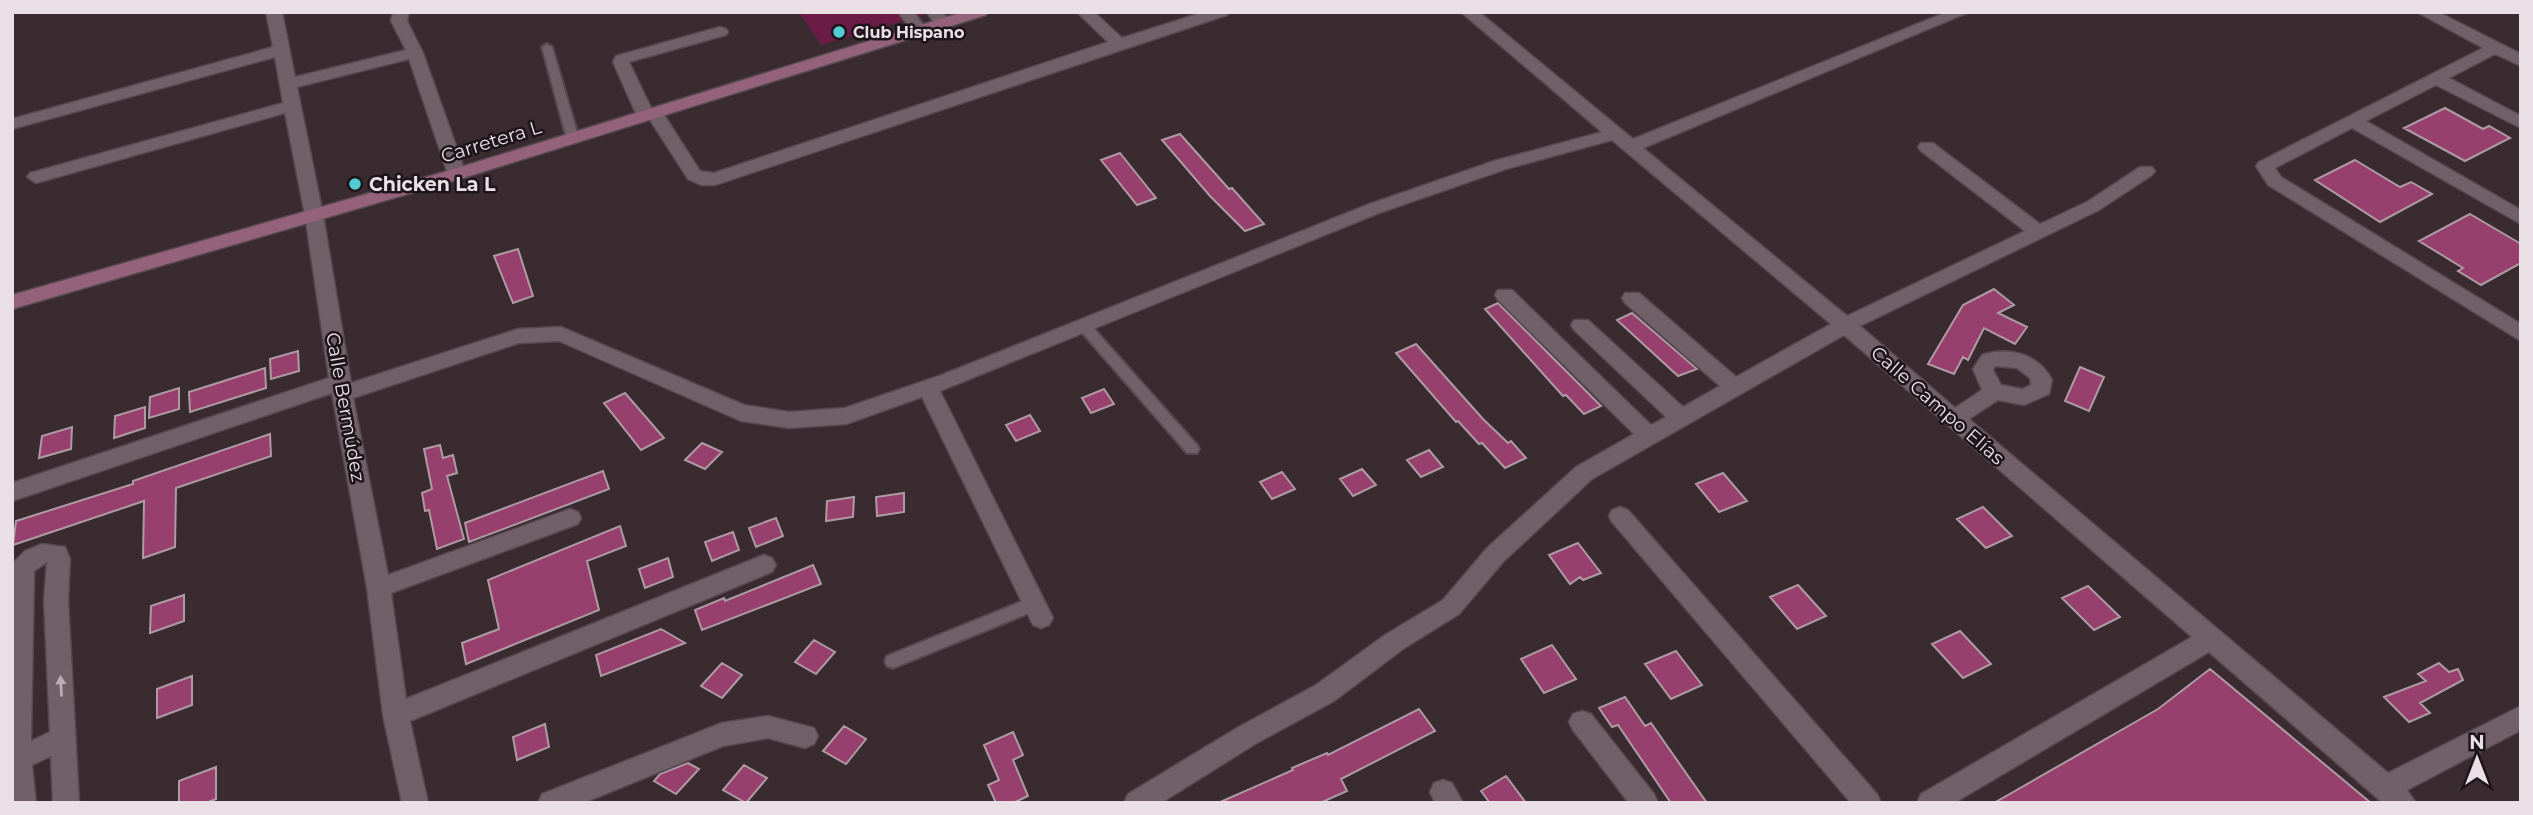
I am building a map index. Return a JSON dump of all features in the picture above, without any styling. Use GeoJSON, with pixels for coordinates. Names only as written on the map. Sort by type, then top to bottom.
{"type":"FeatureCollection","features":[{"type":"Feature","properties":{"kind":"street","name":"Calle Bermúdez"},"geometry":{"type":"LineString","coordinates":[[274,12],[314,215],[342,388],[379,588],[396,715],[415,803]]}},
{"type":"Feature","properties":{"kind":"street"},"geometry":{"type":"LineString","coordinates":[[401,12],[399,21],[415,53],[457,174]]}},
{"type":"Feature","properties":{"kind":"street"},"geometry":{"type":"LineString","coordinates":[[906,12],[920,31]]}},
{"type":"Feature","properties":{"kind":"street","name":"Carretera L"},"geometry":{"type":"LineString","coordinates":[[12,302],[573,139],[920,31],[938,18],[980,12]]}},
{"type":"Feature","properties":{"kind":"street"},"geometry":{"type":"LineString","coordinates":[[1085,12],[1119,44]]}},
{"type":"Feature","properties":{"kind":"street"},"geometry":{"type":"LineString","coordinates":[[720,32],[622,58],[621,62],[650,115],[694,175],[701,179],[715,179],[1222,12]]}},
{"type":"Feature","properties":{"kind":"street","name":"Calle Campo Elías"},"geometry":{"type":"LineString","coordinates":[[1469,12],[1845,326],[2394,795]]}},
{"type":"Feature","properties":{"kind":"street"},"geometry":{"type":"LineString","coordinates":[[12,492],[342,388],[518,336],[539,333],[561,334],[741,413],[765,418],[818,419],[846,416],[928,388],[1373,209],[1500,165],[1622,141],[1961,12]]}},
{"type":"Feature","properties":{"kind":"street"},"geometry":{"type":"LineString","coordinates":[[2425,12],[2521,61]]}},
{"type":"Feature","properties":{"kind":"street"},"geometry":{"type":"LineString","coordinates":[[2495,48],[2265,166],[2270,177],[2521,334]]}},
{"type":"Feature","properties":{"kind":"street"},"geometry":{"type":"LineString","coordinates":[[13,124],[281,50]]}},
{"type":"Feature","properties":{"kind":"street"},"geometry":{"type":"LineString","coordinates":[[289,84],[415,53]]}},
{"type":"Feature","properties":{"kind":"street"},"geometry":{"type":"LineString","coordinates":[[2435,78],[2521,122]]}},
{"type":"Feature","properties":{"kind":"street"},"geometry":{"type":"LineString","coordinates":[[36,177],[292,106]]}},
{"type":"Feature","properties":{"kind":"street"},"geometry":{"type":"LineString","coordinates":[[2354,122],[2521,218]]}},
{"type":"Feature","properties":{"kind":"street"},"geometry":{"type":"LineString","coordinates":[[1927,146],[2038,232]]}},
{"type":"Feature","properties":{"kind":"street"},"geometry":{"type":"LineString","coordinates":[[1137,803],[1246,736],[1325,693],[1394,642],[1451,607],[1495,555],[1584,473],[1845,326],[2093,206],[2146,171]]}},
{"type":"Feature","properties":{"kind":"street"},"geometry":{"type":"LineString","coordinates":[[1505,295],[1648,435]]}},
{"type":"Feature","properties":{"kind":"street"},"geometry":{"type":"LineString","coordinates":[[1632,298],[1735,388]]}},
{"type":"Feature","properties":{"kind":"street"},"geometry":{"type":"LineString","coordinates":[[1581,326],[1681,417]]}},
{"type":"Feature","properties":{"kind":"street"},"geometry":{"type":"LineString","coordinates":[[928,388],[1037,611]]}},
{"type":"Feature","properties":{"kind":"street"},"geometry":{"type":"LineString","coordinates":[[1954,419],[1995,392]]}},
{"type":"Feature","properties":{"kind":"street"},"geometry":{"type":"LineString","coordinates":[[1620,516],[1868,803]]}},
{"type":"Feature","properties":{"kind":"street"},"geometry":{"type":"LineString","coordinates":[[379,588],[570,518]]}},
{"type":"Feature","properties":{"kind":"street"},"geometry":{"type":"LineString","coordinates":[[23,803],[18,759],[22,568],[30,559],[44,553],[53,553],[59,559],[57,600],[66,803]]}},
{"type":"Feature","properties":{"kind":"street"},"geometry":{"type":"LineString","coordinates":[[396,715],[764,565]]}},
{"type":"Feature","properties":{"kind":"street"},"geometry":{"type":"LineString","coordinates":[[21,614],[57,600]]}},
{"type":"Feature","properties":{"kind":"street"},"geometry":{"type":"LineString","coordinates":[[1930,803],[2210,639]]}},
{"type":"Feature","properties":{"kind":"street"},"geometry":{"type":"LineString","coordinates":[[2394,795],[2521,717]]}},
{"type":"Feature","properties":{"kind":"street"},"geometry":{"type":"LineString","coordinates":[[1582,722],[1644,803]]}},
{"type":"Feature","properties":{"kind":"street"},"geometry":{"type":"LineString","coordinates":[[551,803],[722,735],[768,727],[805,736]]}},
{"type":"Feature","properties":{"kind":"street"},"geometry":{"type":"LineString","coordinates":[[18,759],[64,738]]}},
{"type":"Feature","properties":{"kind":"lane"},"geometry":{"type":"LineString","coordinates":[[547,47],[573,139]]}},
{"type":"Feature","properties":{"kind":"lane"},"geometry":{"type":"LineString","coordinates":[[1084,326],[1192,449]]}},
{"type":"Feature","properties":{"kind":"lane"},"geometry":{"type":"LineString","coordinates":[[893,661],[1037,611]]}},
{"type":"Feature","properties":{"kind":"shaded area","name":"Club Hispano"},"geometry":{"type":"Polygon","coordinates":[[[799,12],[934,12],[821,45],[799,12]]]}},
{"type":"Feature","properties":{"kind":"building"},"geometry":{"type":"Polygon","coordinates":[[[2445,108],[2483,129],[2489,126],[2510,138],[2465,161],[2404,128],[2445,108]]]}},
{"type":"Feature","properties":{"kind":"building"},"geometry":{"type":"Polygon","coordinates":[[[1180,134],[1264,224],[1245,231],[1210,196],[1162,140],[1180,134]]]}},
{"type":"Feature","properties":{"kind":"building"},"geometry":{"type":"Polygon","coordinates":[[[1120,153],[1156,198],[1137,205],[1101,160],[1120,153]]]}},
{"type":"Feature","properties":{"kind":"building"},"geometry":{"type":"Polygon","coordinates":[[[2355,160],[2400,187],[2411,182],[2432,194],[2380,222],[2315,180],[2355,160]]]}},
{"type":"Feature","properties":{"kind":"building"},"geometry":{"type":"Polygon","coordinates":[[[2470,214],[2521,244],[2521,263],[2481,285],[2458,271],[2463,268],[2419,241],[2470,214]]]}},
{"type":"Feature","properties":{"kind":"building"},"geometry":{"type":"Polygon","coordinates":[[[518,249],[533,296],[513,303],[494,256],[518,249]]]}},
{"type":"Feature","properties":{"kind":"building"},"geometry":{"type":"Polygon","coordinates":[[[1994,289],[2014,305],[1998,313],[2027,327],[2015,344],[1984,328],[1968,360],[1963,357],[1954,374],[1928,364],[1963,305],[1994,289]]]}},
{"type":"Feature","properties":{"kind":"building"},"geometry":{"type":"Polygon","coordinates":[[[1498,303],[1601,406],[1584,414],[1566,395],[1563,396],[1485,309],[1498,303]]]}},
{"type":"Feature","properties":{"kind":"building"},"geometry":{"type":"Polygon","coordinates":[[[1632,313],[1697,369],[1678,376],[1617,320],[1632,313]]]}},
{"type":"Feature","properties":{"kind":"building"},"geometry":{"type":"Polygon","coordinates":[[[1416,344],[1483,419],[1508,443],[1511,441],[1526,458],[1505,468],[1482,443],[1479,444],[1458,421],[1456,422],[1396,353],[1416,344]]]}},
{"type":"Feature","properties":{"kind":"building"},"geometry":{"type":"Polygon","coordinates":[[[298,351],[299,371],[271,379],[270,359],[298,351]]]}},
{"type":"Feature","properties":{"kind":"building"},"geometry":{"type":"Polygon","coordinates":[[[2080,367],[2104,377],[2089,411],[2065,401],[2080,367]]]}},
{"type":"Feature","properties":{"kind":"building"},"geometry":{"type":"Polygon","coordinates":[[[265,368],[266,388],[190,412],[189,392],[265,368]]]}},
{"type":"Feature","properties":{"kind":"building"},"geometry":{"type":"Polygon","coordinates":[[[179,388],[179,409],[149,418],[150,397],[179,388]]]}},
{"type":"Feature","properties":{"kind":"building"},"geometry":{"type":"Polygon","coordinates":[[[1104,389],[1114,404],[1091,413],[1082,398],[1104,389]]]}},
{"type":"Feature","properties":{"kind":"building"},"geometry":{"type":"Polygon","coordinates":[[[625,393],[664,438],[641,450],[604,403],[625,393]]]}},
{"type":"Feature","properties":{"kind":"building"},"geometry":{"type":"Polygon","coordinates":[[[145,407],[145,428],[114,438],[115,416],[145,407]]]}},
{"type":"Feature","properties":{"kind":"building"},"geometry":{"type":"Polygon","coordinates":[[[1030,415],[1040,431],[1016,441],[1006,425],[1030,415]]]}},
{"type":"Feature","properties":{"kind":"building"},"geometry":{"type":"Polygon","coordinates":[[[72,427],[71,449],[39,458],[42,436],[72,427]]]}},
{"type":"Feature","properties":{"kind":"building"},"geometry":{"type":"Polygon","coordinates":[[[270,434],[271,456],[176,488],[175,547],[143,558],[144,501],[13,545],[16,521],[133,484],[133,481],[270,434]]]}},
{"type":"Feature","properties":{"kind":"building"},"geometry":{"type":"Polygon","coordinates":[[[702,443],[722,452],[705,469],[685,460],[702,443]]]}},
{"type":"Feature","properties":{"kind":"building"},"geometry":{"type":"Polygon","coordinates":[[[440,445],[443,458],[453,455],[457,473],[447,476],[464,539],[437,549],[429,510],[425,511],[422,493],[432,489],[424,449],[440,445]]]}},
{"type":"Feature","properties":{"kind":"building"},"geometry":{"type":"Polygon","coordinates":[[[1429,450],[1443,467],[1421,477],[1407,460],[1429,450]]]}},
{"type":"Feature","properties":{"kind":"building"},"geometry":{"type":"Polygon","coordinates":[[[1362,469],[1376,485],[1353,496],[1340,479],[1362,469]]]}},
{"type":"Feature","properties":{"kind":"building"},"geometry":{"type":"Polygon","coordinates":[[[603,471],[609,489],[469,542],[465,523],[603,471]]]}},
{"type":"Feature","properties":{"kind":"building"},"geometry":{"type":"Polygon","coordinates":[[[1282,472],[1295,489],[1272,499],[1260,482],[1282,472]]]}},
{"type":"Feature","properties":{"kind":"building"},"geometry":{"type":"Polygon","coordinates":[[[1723,473],[1747,501],[1719,512],[1696,484],[1723,473]]]}},
{"type":"Feature","properties":{"kind":"building"},"geometry":{"type":"Polygon","coordinates":[[[904,493],[904,512],[877,516],[876,497],[904,493]]]}},
{"type":"Feature","properties":{"kind":"building"},"geometry":{"type":"Polygon","coordinates":[[[854,497],[853,517],[826,521],[827,501],[854,497]]]}},
{"type":"Feature","properties":{"kind":"building"},"geometry":{"type":"Polygon","coordinates":[[[1983,507],[2012,536],[1986,548],[1957,519],[1983,507]]]}},
{"type":"Feature","properties":{"kind":"building"},"geometry":{"type":"Polygon","coordinates":[[[776,518],[783,536],[756,547],[749,528],[776,518]]]}},
{"type":"Feature","properties":{"kind":"building"},"geometry":{"type":"Polygon","coordinates":[[[620,526],[626,546],[587,561],[599,610],[466,664],[462,643],[499,629],[488,580],[620,526]]]}},
{"type":"Feature","properties":{"kind":"building"},"geometry":{"type":"Polygon","coordinates":[[[733,532],[739,550],[712,561],[705,542],[733,532]]]}},
{"type":"Feature","properties":{"kind":"building"},"geometry":{"type":"Polygon","coordinates":[[[1578,543],[1601,573],[1583,580],[1580,577],[1570,584],[1549,555],[1578,543]]]}},
{"type":"Feature","properties":{"kind":"building"},"geometry":{"type":"Polygon","coordinates":[[[668,558],[673,577],[645,588],[639,569],[668,558]]]}},
{"type":"Feature","properties":{"kind":"building"},"geometry":{"type":"Polygon","coordinates":[[[813,565],[821,584],[702,630],[695,610],[724,598],[725,601],[813,565]]]}},
{"type":"Feature","properties":{"kind":"building"},"geometry":{"type":"Polygon","coordinates":[[[1798,585],[1826,616],[1797,629],[1770,597],[1798,585]]]}},
{"type":"Feature","properties":{"kind":"building"},"geometry":{"type":"Polygon","coordinates":[[[2088,586],[2120,617],[2094,630],[2062,598],[2088,586]]]}},
{"type":"Feature","properties":{"kind":"building"},"geometry":{"type":"Polygon","coordinates":[[[184,595],[184,621],[150,633],[151,606],[184,595]]]}},
{"type":"Feature","properties":{"kind":"building"},"geometry":{"type":"Polygon","coordinates":[[[661,629],[685,643],[601,676],[596,655],[661,629]]]}},
{"type":"Feature","properties":{"kind":"building"},"geometry":{"type":"Polygon","coordinates":[[[1960,631],[1991,664],[1963,678],[1932,644],[1960,631]]]}},
{"type":"Feature","properties":{"kind":"building"},"geometry":{"type":"Polygon","coordinates":[[[814,640],[835,652],[816,674],[795,662],[814,640]]]}},
{"type":"Feature","properties":{"kind":"building"},"geometry":{"type":"Polygon","coordinates":[[[1552,645],[1576,679],[1544,693],[1521,659],[1552,645]]]}},
{"type":"Feature","properties":{"kind":"building"},"geometry":{"type":"Polygon","coordinates":[[[1676,651],[1702,685],[1671,699],[1645,664],[1676,651]]]}},
{"type":"Feature","properties":{"kind":"building"},"geometry":{"type":"Polygon","coordinates":[[[722,663],[742,675],[722,698],[701,686],[722,663]]]}},
{"type":"Feature","properties":{"kind":"building"},"geometry":{"type":"Polygon","coordinates":[[[2439,663],[2449,672],[2458,669],[2463,680],[2420,703],[2430,713],[2409,722],[2384,697],[2426,681],[2418,674],[2439,663]]]}},
{"type":"Feature","properties":{"kind":"building"},"geometry":{"type":"Polygon","coordinates":[[[2210,669],[2371,803],[1994,803],[2158,709],[2210,669]]]}},
{"type":"Feature","properties":{"kind":"building"},"geometry":{"type":"Polygon","coordinates":[[[192,676],[192,705],[157,718],[157,689],[192,676]]]}},
{"type":"Feature","properties":{"kind":"building"},"geometry":{"type":"Polygon","coordinates":[[[1625,697],[1645,726],[1651,723],[1707,803],[1671,803],[1618,725],[1612,727],[1599,708],[1625,697]]]}},
{"type":"Feature","properties":{"kind":"building"},"geometry":{"type":"Polygon","coordinates":[[[1419,709],[1435,731],[1341,779],[1347,791],[1320,803],[1218,803],[1293,770],[1292,768],[1327,753],[1328,755],[1419,709]]]}},
{"type":"Feature","properties":{"kind":"building"},"geometry":{"type":"Polygon","coordinates":[[[545,724],[549,747],[517,760],[513,737],[545,724]]]}},
{"type":"Feature","properties":{"kind":"building"},"geometry":{"type":"Polygon","coordinates":[[[844,726],[866,739],[846,764],[823,751],[844,726]]]}},
{"type":"Feature","properties":{"kind":"building"},"geometry":{"type":"Polygon","coordinates":[[[1013,732],[1023,755],[1013,760],[1028,796],[1013,803],[996,803],[988,785],[999,780],[984,745],[1013,732]]]}},
{"type":"Feature","properties":{"kind":"building"},"geometry":{"type":"Polygon","coordinates":[[[688,763],[699,769],[676,794],[654,781],[660,774],[688,763]]]}},
{"type":"Feature","properties":{"kind":"building"},"geometry":{"type":"Polygon","coordinates":[[[744,765],[767,778],[746,803],[723,790],[744,765]]]}},
{"type":"Feature","properties":{"kind":"building"},"geometry":{"type":"Polygon","coordinates":[[[216,767],[216,799],[206,803],[179,803],[179,781],[216,767]]]}},
{"type":"Feature","properties":{"kind":"building"},"geometry":{"type":"Polygon","coordinates":[[[1506,776],[1526,803],[1490,803],[1481,791],[1506,776]]]}},
{"type":"Feature","properties":{"kind":"place","name":"Club Hispano"},"geometry":{"type":"Point","coordinates":[839,32]}},
{"type":"Feature","properties":{"kind":"place","name":"Chicken La L"},"geometry":{"type":"Point","coordinates":[355,184]}}]}
